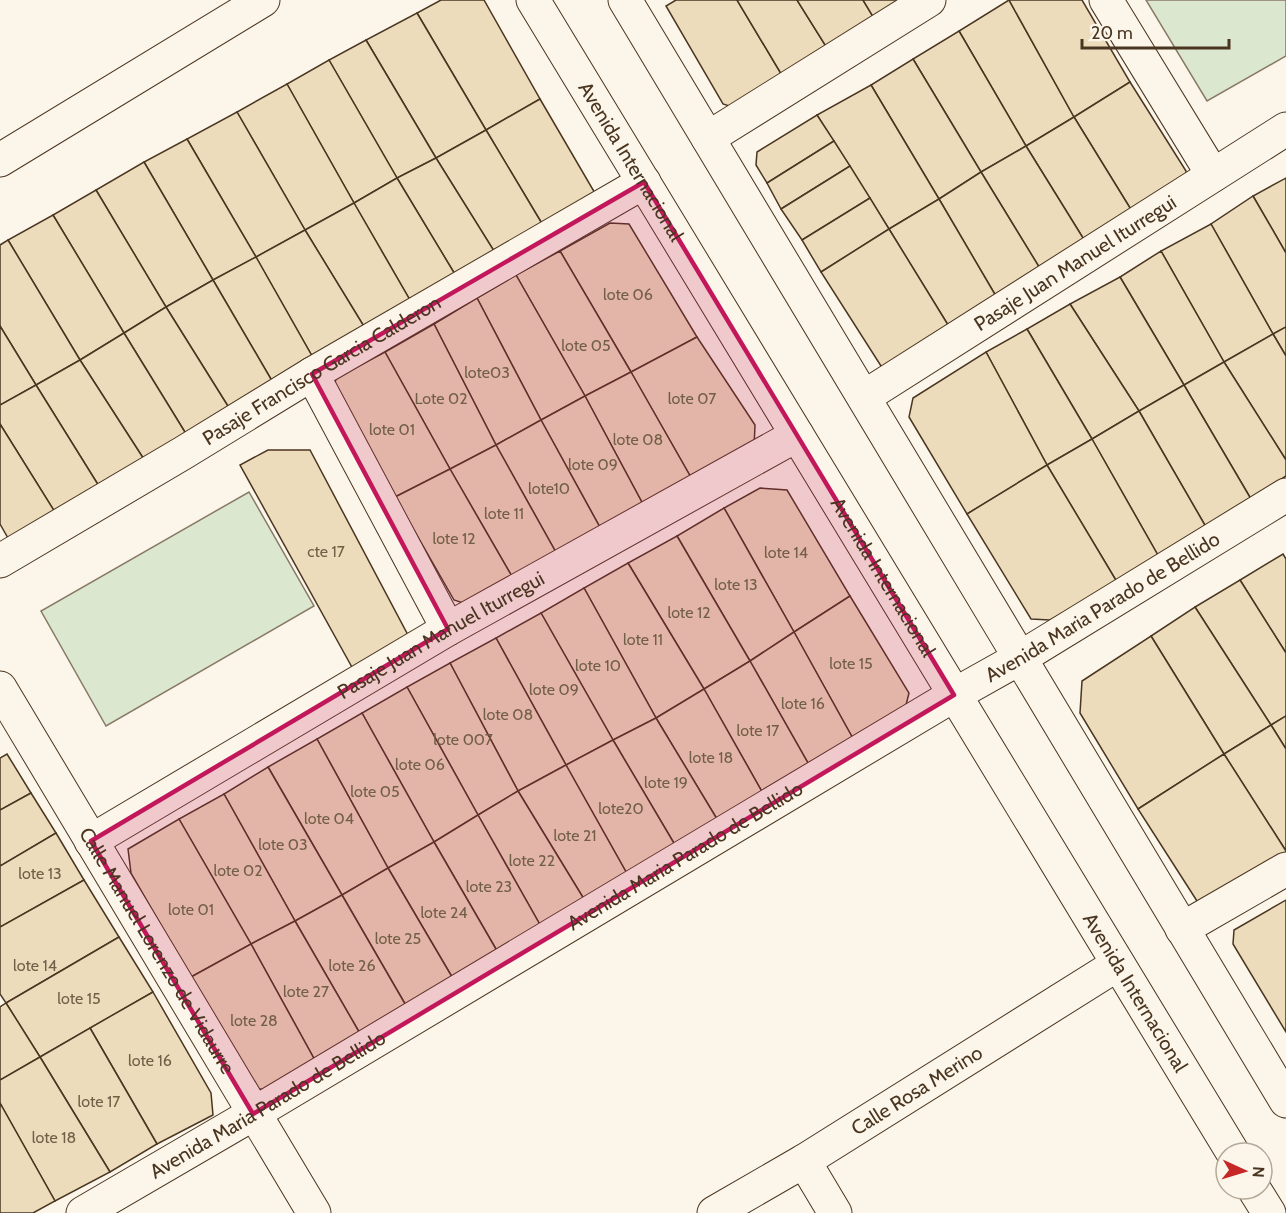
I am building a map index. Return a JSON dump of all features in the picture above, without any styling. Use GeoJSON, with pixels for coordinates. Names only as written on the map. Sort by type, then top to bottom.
{"type":"FeatureCollection","features":[{"type":"Feature","properties":{"kind":"street"},"geometry":{"type":"LineString","coordinates":[[0,160],[263,0]]}},
{"type":"Feature","properties":{"kind":"street","name":"Avenida Internacional"},"geometry":{"type":"LineString","coordinates":[[533,0],[1226,1141]]}},
{"type":"Feature","properties":{"kind":"street"},"geometry":{"type":"LineString","coordinates":[[625,0],[1286,1101]]}},
{"type":"Feature","properties":{"kind":"street"},"geometry":{"type":"LineString","coordinates":[[708,138],[929,0]]}},
{"type":"Feature","properties":{"kind":"street"},"geometry":{"type":"LineString","coordinates":[[1106,0],[1213,175]]}},
{"type":"Feature","properties":{"kind":"street","name":"Pasaje Juan Manuel Iturregui"},"geometry":{"type":"LineString","coordinates":[[864,397],[1286,129]]}},
{"type":"Feature","properties":{"kind":"street","name":"Pasaje Francisco Garcia Calderon"},"geometry":{"type":"LineString","coordinates":[[0,561],[312,374],[644,183]]}},
{"type":"Feature","properties":{"kind":"street"},"geometry":{"type":"LineString","coordinates":[[312,374],[448,629]]}},
{"type":"Feature","properties":{"kind":"street","name":"Pasaje Juan Manuel Iturregui"},"geometry":{"type":"LineString","coordinates":[[91,842],[448,629],[797,435]]}},
{"type":"Feature","properties":{"kind":"street","name":"Avenida Maria Parado de Bellido"},"geometry":{"type":"LineString","coordinates":[[83,1213],[253,1114],[954,695],[1020,658],[1286,495]]}},
{"type":"Feature","properties":{"kind":"street","name":"Calle Manuel Lorenzo de Vidaurre"},"geometry":{"type":"LineString","coordinates":[[0,688],[314,1213]]}},
{"type":"Feature","properties":{"kind":"street"},"geometry":{"type":"LineString","coordinates":[[1182,929],[1286,869]]}},
{"type":"Feature","properties":{"kind":"street","name":"Calle Rosa Merino"},"geometry":{"type":"LineString","coordinates":[[714,1213],[804,1161],[1118,964]]}},
{"type":"Feature","properties":{"kind":"street"},"geometry":{"type":"LineString","coordinates":[[804,1161],[836,1213]]}},
{"type":"Feature","properties":{"kind":"highlighted area"},"geometry":{"type":"Polygon","coordinates":[[[644,182],[954,695],[253,1114],[91,841],[448,629],[312,374],[644,182]]]}},
{"type":"Feature","properties":{"kind":"green space"},"geometry":{"type":"Polygon","coordinates":[[[1146,0],[1286,0],[1286,56],[1207,101],[1146,0]]]}},
{"type":"Feature","properties":{"kind":"green space"},"geometry":{"type":"Polygon","coordinates":[[[249,492],[314,606],[106,726],[41,611],[249,492]]]}},
{"type":"Feature","properties":{"kind":"building"},"geometry":{"type":"Polygon","coordinates":[[[441,0],[484,0],[540,99],[486,130],[417,13],[441,0]]]}},
{"type":"Feature","properties":{"kind":"building"},"geometry":{"type":"Polygon","coordinates":[[[676,0],[737,0],[786,82],[741,110],[723,104],[666,6],[676,0]]]}},
{"type":"Feature","properties":{"kind":"building"},"geometry":{"type":"Polygon","coordinates":[[[737,0],[797,0],[832,56],[786,82],[737,0]]]}},
{"type":"Feature","properties":{"kind":"building"},"geometry":{"type":"Polygon","coordinates":[[[797,0],[863,0],[878,25],[832,56],[797,0]]]}},
{"type":"Feature","properties":{"kind":"building"},"geometry":{"type":"Polygon","coordinates":[[[863,0],[918,0],[878,25],[863,0]]]}},
{"type":"Feature","properties":{"kind":"building"},"geometry":{"type":"Polygon","coordinates":[[[1009,0],[1074,117],[1026,146],[959,31],[1009,0]]]}},
{"type":"Feature","properties":{"kind":"building"},"geometry":{"type":"Polygon","coordinates":[[[1009,0],[1082,0],[1130,82],[1074,117],[1009,0]]]}},
{"type":"Feature","properties":{"kind":"building"},"geometry":{"type":"Polygon","coordinates":[[[417,13],[486,130],[436,158],[366,40],[417,13]]]}},
{"type":"Feature","properties":{"kind":"building"},"geometry":{"type":"Polygon","coordinates":[[[959,31],[1026,146],[981,172],[913,59],[959,31]]]}},
{"type":"Feature","properties":{"kind":"building"},"geometry":{"type":"Polygon","coordinates":[[[366,40],[436,158],[397,178],[329,60],[366,40]]]}},
{"type":"Feature","properties":{"kind":"building"},"geometry":{"type":"Polygon","coordinates":[[[913,59],[981,172],[939,199],[871,85],[913,59]]]}},
{"type":"Feature","properties":{"kind":"building"},"geometry":{"type":"Polygon","coordinates":[[[329,60],[397,178],[354,203],[287,84],[329,60]]]}},
{"type":"Feature","properties":{"kind":"building"},"geometry":{"type":"Polygon","coordinates":[[[1130,82],[1186,171],[1185,184],[1135,216],[1074,117],[1130,82]]]}},
{"type":"Feature","properties":{"kind":"building"},"geometry":{"type":"Polygon","coordinates":[[[287,84],[354,203],[305,230],[237,112],[287,84]]]}},
{"type":"Feature","properties":{"kind":"building"},"geometry":{"type":"Polygon","coordinates":[[[871,85],[939,199],[889,229],[817,115],[871,85]]]}},
{"type":"Feature","properties":{"kind":"building"},"geometry":{"type":"Polygon","coordinates":[[[540,99],[599,200],[547,232],[486,130],[540,99]]]}},
{"type":"Feature","properties":{"kind":"building"},"geometry":{"type":"Polygon","coordinates":[[[237,112],[305,230],[256,257],[187,139],[237,112]]]}},
{"type":"Feature","properties":{"kind":"building"},"geometry":{"type":"Polygon","coordinates":[[[817,115],[834,141],[767,183],[756,165],[757,152],[817,115]]]}},
{"type":"Feature","properties":{"kind":"building"},"geometry":{"type":"Polygon","coordinates":[[[1074,117],[1135,216],[1088,246],[1026,146],[1074,117]]]}},
{"type":"Feature","properties":{"kind":"building"},"geometry":{"type":"Polygon","coordinates":[[[486,130],[547,232],[499,259],[436,158],[486,130]]]}},
{"type":"Feature","properties":{"kind":"building"},"geometry":{"type":"Polygon","coordinates":[[[187,139],[256,257],[213,280],[144,162],[187,139]]]}},
{"type":"Feature","properties":{"kind":"building"},"geometry":{"type":"Polygon","coordinates":[[[834,141],[850,166],[781,209],[767,183],[834,141]]]}},
{"type":"Feature","properties":{"kind":"building"},"geometry":{"type":"Polygon","coordinates":[[[1026,146],[1088,246],[1044,275],[981,172],[1026,146]]]}},
{"type":"Feature","properties":{"kind":"building"},"geometry":{"type":"Polygon","coordinates":[[[436,158],[499,259],[459,281],[397,178],[436,158]]]}},
{"type":"Feature","properties":{"kind":"building"},"geometry":{"type":"Polygon","coordinates":[[[144,162],[213,280],[166,307],[96,190],[144,162]]]}},
{"type":"Feature","properties":{"kind":"building"},"geometry":{"type":"Polygon","coordinates":[[[850,166],[870,198],[802,240],[781,209],[850,166]]]}},
{"type":"Feature","properties":{"kind":"building"},"geometry":{"type":"Polygon","coordinates":[[[981,172],[1044,275],[1000,303],[939,199],[981,172]]]}},
{"type":"Feature","properties":{"kind":"building"},"geometry":{"type":"Polygon","coordinates":[[[397,178],[459,281],[414,307],[354,203],[397,178]]]}},
{"type":"Feature","properties":{"kind":"building"},"geometry":{"type":"Polygon","coordinates":[[[1286,178],[1286,253],[1253,196],[1286,178]]]}},
{"type":"Feature","properties":{"kind":"building"},"geometry":{"type":"Polygon","coordinates":[[[96,190],[166,307],[124,333],[53,215],[96,190]]]}},
{"type":"Feature","properties":{"kind":"building"},"geometry":{"type":"Polygon","coordinates":[[[1253,196],[1286,253],[1286,327],[1273,334],[1211,224],[1253,196]]]}},
{"type":"Feature","properties":{"kind":"building"},"geometry":{"type":"Polygon","coordinates":[[[870,198],[889,229],[821,272],[802,240],[870,198]]]}},
{"type":"Feature","properties":{"kind":"building"},"geometry":{"type":"Polygon","coordinates":[[[939,199],[1000,303],[953,333],[889,229],[939,199]]]}},
{"type":"Feature","properties":{"kind":"building"},"geometry":{"type":"Polygon","coordinates":[[[354,203],[414,307],[368,333],[305,230],[354,203]]]}},
{"type":"Feature","properties":{"kind":"building"},"geometry":{"type":"Polygon","coordinates":[[[53,215],[124,333],[80,360],[8,240],[53,215]]]}},
{"type":"Feature","properties":{"kind":"building"},"geometry":{"type":"Polygon","coordinates":[[[610,223],[629,224],[697,337],[631,372],[560,251],[610,223]]]}},
{"type":"Feature","properties":{"kind":"building"},"geometry":{"type":"Polygon","coordinates":[[[1211,224],[1273,334],[1224,362],[1161,251],[1211,224]]]}},
{"type":"Feature","properties":{"kind":"building"},"geometry":{"type":"Polygon","coordinates":[[[889,229],[953,333],[896,366],[881,366],[821,272],[889,229]]]}},
{"type":"Feature","properties":{"kind":"building"},"geometry":{"type":"Polygon","coordinates":[[[305,230],[368,333],[316,363],[256,257],[305,230]]]}},
{"type":"Feature","properties":{"kind":"building"},"geometry":{"type":"Polygon","coordinates":[[[8,240],[80,360],[36,385],[0,326],[0,245],[8,240]]]}},
{"type":"Feature","properties":{"kind":"building"},"geometry":{"type":"Polygon","coordinates":[[[560,251],[631,372],[585,396],[516,275],[560,251]]]}},
{"type":"Feature","properties":{"kind":"building"},"geometry":{"type":"Polygon","coordinates":[[[1161,251],[1224,362],[1184,385],[1120,277],[1161,251]]]}},
{"type":"Feature","properties":{"kind":"building"},"geometry":{"type":"Polygon","coordinates":[[[256,257],[316,363],[275,386],[213,280],[256,257]]]}},
{"type":"Feature","properties":{"kind":"building"},"geometry":{"type":"Polygon","coordinates":[[[516,275],[585,396],[541,420],[477,298],[516,275]]]}},
{"type":"Feature","properties":{"kind":"building"},"geometry":{"type":"Polygon","coordinates":[[[1120,277],[1184,385],[1139,411],[1070,304],[1120,277]]]}},
{"type":"Feature","properties":{"kind":"building"},"geometry":{"type":"Polygon","coordinates":[[[213,280],[275,386],[231,411],[166,307],[213,280]]]}},
{"type":"Feature","properties":{"kind":"building"},"geometry":{"type":"Polygon","coordinates":[[[477,298],[541,420],[496,445],[434,324],[477,298]]]}},
{"type":"Feature","properties":{"kind":"building"},"geometry":{"type":"Polygon","coordinates":[[[1070,304],[1139,411],[1092,439],[1027,329],[1070,304]]]}},
{"type":"Feature","properties":{"kind":"building"},"geometry":{"type":"Polygon","coordinates":[[[166,307],[231,411],[188,437],[124,333],[166,307]]]}},
{"type":"Feature","properties":{"kind":"building"},"geometry":{"type":"Polygon","coordinates":[[[434,324],[496,445],[450,469],[385,352],[434,324]]]}},
{"type":"Feature","properties":{"kind":"building"},"geometry":{"type":"Polygon","coordinates":[[[0,326],[36,385],[0,405],[0,326]]]}},
{"type":"Feature","properties":{"kind":"building"},"geometry":{"type":"Polygon","coordinates":[[[1286,327],[1286,356],[1273,334],[1286,327]]]}},
{"type":"Feature","properties":{"kind":"building"},"geometry":{"type":"Polygon","coordinates":[[[1027,329],[1092,439],[1047,465],[986,352],[1027,329]]]}},
{"type":"Feature","properties":{"kind":"building"},"geometry":{"type":"Polygon","coordinates":[[[124,333],[188,437],[147,464],[80,360],[124,333]]]}},
{"type":"Feature","properties":{"kind":"building"},"geometry":{"type":"Polygon","coordinates":[[[1273,334],[1286,356],[1286,460],[1224,362],[1273,334]]]}},
{"type":"Feature","properties":{"kind":"building"},"geometry":{"type":"Polygon","coordinates":[[[697,337],[755,425],[754,448],[693,481],[631,372],[697,337]]]}},
{"type":"Feature","properties":{"kind":"building"},"geometry":{"type":"Polygon","coordinates":[[[385,352],[450,469],[395,497],[334,389],[336,378],[385,352]]]}},
{"type":"Feature","properties":{"kind":"building"},"geometry":{"type":"Polygon","coordinates":[[[986,352],[1047,465],[967,514],[909,417],[913,398],[986,352]]]}},
{"type":"Feature","properties":{"kind":"building"},"geometry":{"type":"Polygon","coordinates":[[[80,360],[147,464],[102,491],[36,385],[80,360]]]}},
{"type":"Feature","properties":{"kind":"building"},"geometry":{"type":"Polygon","coordinates":[[[1224,362],[1286,460],[1286,476],[1251,499],[1184,385],[1224,362]]]}},
{"type":"Feature","properties":{"kind":"building"},"geometry":{"type":"Polygon","coordinates":[[[631,372],[693,481],[645,508],[585,396],[631,372]]]}},
{"type":"Feature","properties":{"kind":"building"},"geometry":{"type":"Polygon","coordinates":[[[36,385],[102,491],[58,517],[0,424],[0,405],[36,385]]]}},
{"type":"Feature","properties":{"kind":"building"},"geometry":{"type":"Polygon","coordinates":[[[1184,385],[1251,499],[1206,527],[1139,411],[1184,385]]]}},
{"type":"Feature","properties":{"kind":"building"},"geometry":{"type":"Polygon","coordinates":[[[585,396],[645,508],[602,531],[541,420],[585,396]]]}},
{"type":"Feature","properties":{"kind":"building"},"geometry":{"type":"Polygon","coordinates":[[[1139,411],[1206,527],[1159,557],[1092,439],[1139,411]]]}},
{"type":"Feature","properties":{"kind":"building"},"geometry":{"type":"Polygon","coordinates":[[[541,420],[602,531],[558,556],[496,445],[541,420]]]}},
{"type":"Feature","properties":{"kind":"building"},"geometry":{"type":"Polygon","coordinates":[[[0,424],[58,517],[12,545],[0,524],[0,424]]]}},
{"type":"Feature","properties":{"kind":"building"},"geometry":{"type":"Polygon","coordinates":[[[1092,439],[1159,557],[1117,582],[1047,465],[1092,439]]]}},
{"type":"Feature","properties":{"kind":"building"},"geometry":{"type":"Polygon","coordinates":[[[496,445],[558,556],[514,580],[450,469],[496,445]]]}},
{"type":"Feature","properties":{"kind":"building"},"geometry":{"type":"Polygon","coordinates":[[[268,450],[310,450],[409,637],[353,669],[240,465],[268,450]]]}},
{"type":"Feature","properties":{"kind":"building"},"geometry":{"type":"Polygon","coordinates":[[[1047,465],[1117,582],[1050,620],[1031,619],[967,514],[1047,465]]]}},
{"type":"Feature","properties":{"kind":"building"},"geometry":{"type":"Polygon","coordinates":[[[450,469],[514,580],[469,605],[454,600],[395,497],[450,469]]]}},
{"type":"Feature","properties":{"kind":"building"},"geometry":{"type":"Polygon","coordinates":[[[760,488],[787,490],[850,596],[794,632],[724,508],[760,488]]]}},
{"type":"Feature","properties":{"kind":"building"},"geometry":{"type":"Polygon","coordinates":[[[724,508],[794,632],[750,661],[677,536],[724,508]]]}},
{"type":"Feature","properties":{"kind":"building"},"geometry":{"type":"Polygon","coordinates":[[[677,536],[750,661],[704,689],[628,563],[677,536]]]}},
{"type":"Feature","properties":{"kind":"building"},"geometry":{"type":"Polygon","coordinates":[[[1283,554],[1286,559],[1286,653],[1240,580],[1283,554]]]}},
{"type":"Feature","properties":{"kind":"building"},"geometry":{"type":"Polygon","coordinates":[[[628,563],[704,689],[656,718],[584,588],[628,563]]]}},
{"type":"Feature","properties":{"kind":"building"},"geometry":{"type":"Polygon","coordinates":[[[1240,580],[1286,653],[1286,716],[1271,725],[1195,607],[1240,580]]]}},
{"type":"Feature","properties":{"kind":"building"},"geometry":{"type":"Polygon","coordinates":[[[584,588],[656,718],[613,740],[541,613],[584,588]]]}},
{"type":"Feature","properties":{"kind":"building"},"geometry":{"type":"Polygon","coordinates":[[[850,596],[909,693],[904,713],[856,744],[794,632],[850,596]]]}},
{"type":"Feature","properties":{"kind":"building"},"geometry":{"type":"Polygon","coordinates":[[[1195,607],[1271,725],[1224,754],[1151,636],[1195,607]]]}},
{"type":"Feature","properties":{"kind":"building"},"geometry":{"type":"Polygon","coordinates":[[[541,613],[613,740],[566,765],[496,638],[541,613]]]}},
{"type":"Feature","properties":{"kind":"building"},"geometry":{"type":"Polygon","coordinates":[[[794,632],[856,744],[812,770],[750,661],[794,632]]]}},
{"type":"Feature","properties":{"kind":"building"},"geometry":{"type":"Polygon","coordinates":[[[1151,636],[1224,754],[1138,809],[1080,713],[1082,681],[1151,636]]]}},
{"type":"Feature","properties":{"kind":"building"},"geometry":{"type":"Polygon","coordinates":[[[496,638],[566,765],[518,791],[450,663],[496,638]]]}},
{"type":"Feature","properties":{"kind":"building"},"geometry":{"type":"Polygon","coordinates":[[[750,661],[812,770],[765,797],[704,689],[750,661]]]}},
{"type":"Feature","properties":{"kind":"building"},"geometry":{"type":"Polygon","coordinates":[[[450,663],[518,791],[478,815],[407,687],[450,663]]]}},
{"type":"Feature","properties":{"kind":"building"},"geometry":{"type":"Polygon","coordinates":[[[407,687],[478,815],[434,842],[362,713],[407,687]]]}},
{"type":"Feature","properties":{"kind":"building"},"geometry":{"type":"Polygon","coordinates":[[[704,689],[765,797],[720,824],[656,718],[704,689]]]}},
{"type":"Feature","properties":{"kind":"building"},"geometry":{"type":"Polygon","coordinates":[[[362,713],[434,842],[388,868],[317,739],[362,713]]]}},
{"type":"Feature","properties":{"kind":"building"},"geometry":{"type":"Polygon","coordinates":[[[1286,716],[1286,749],[1271,725],[1286,716]]]}},
{"type":"Feature","properties":{"kind":"building"},"geometry":{"type":"Polygon","coordinates":[[[656,718],[720,824],[678,850],[613,740],[656,718]]]}},
{"type":"Feature","properties":{"kind":"building"},"geometry":{"type":"Polygon","coordinates":[[[1271,725],[1286,749],[1286,851],[1224,754],[1271,725]]]}},
{"type":"Feature","properties":{"kind":"building"},"geometry":{"type":"Polygon","coordinates":[[[317,739],[388,868],[342,895],[268,767],[317,739]]]}},
{"type":"Feature","properties":{"kind":"building"},"geometry":{"type":"Polygon","coordinates":[[[613,740],[678,850],[630,879],[566,765],[613,740]]]}},
{"type":"Feature","properties":{"kind":"building"},"geometry":{"type":"Polygon","coordinates":[[[7,754],[31,793],[0,810],[0,758],[7,754]]]}},
{"type":"Feature","properties":{"kind":"building"},"geometry":{"type":"Polygon","coordinates":[[[1224,754],[1286,851],[1286,865],[1218,904],[1197,901],[1138,809],[1224,754]]]}},
{"type":"Feature","properties":{"kind":"building"},"geometry":{"type":"Polygon","coordinates":[[[566,765],[630,879],[587,904],[518,791],[566,765]]]}},
{"type":"Feature","properties":{"kind":"building"},"geometry":{"type":"Polygon","coordinates":[[[268,767],[342,895],[295,921],[224,794],[268,767]]]}},
{"type":"Feature","properties":{"kind":"building"},"geometry":{"type":"Polygon","coordinates":[[[518,791],[587,904],[543,930],[478,815],[518,791]]]}},
{"type":"Feature","properties":{"kind":"building"},"geometry":{"type":"Polygon","coordinates":[[[31,793],[56,833],[0,866],[0,810],[31,793]]]}},
{"type":"Feature","properties":{"kind":"building"},"geometry":{"type":"Polygon","coordinates":[[[224,794],[295,921],[251,944],[179,819],[224,794]]]}},
{"type":"Feature","properties":{"kind":"building"},"geometry":{"type":"Polygon","coordinates":[[[478,815],[543,930],[500,956],[434,842],[478,815]]]}},
{"type":"Feature","properties":{"kind":"building"},"geometry":{"type":"Polygon","coordinates":[[[179,819],[251,944],[191,977],[131,873],[128,849],[179,819]]]}},
{"type":"Feature","properties":{"kind":"building"},"geometry":{"type":"Polygon","coordinates":[[[56,833],[84,880],[0,927],[0,866],[56,833]]]}},
{"type":"Feature","properties":{"kind":"building"},"geometry":{"type":"Polygon","coordinates":[[[434,842],[500,956],[455,982],[388,868],[434,842]]]}},
{"type":"Feature","properties":{"kind":"building"},"geometry":{"type":"Polygon","coordinates":[[[388,868],[455,982],[408,1009],[342,895],[388,868]]]}},
{"type":"Feature","properties":{"kind":"building"},"geometry":{"type":"Polygon","coordinates":[[[84,880],[119,937],[6,1003],[0,994],[0,927],[84,880]]]}},
{"type":"Feature","properties":{"kind":"building"},"geometry":{"type":"Polygon","coordinates":[[[342,895],[408,1009],[362,1037],[295,921],[342,895]]]}},
{"type":"Feature","properties":{"kind":"building"},"geometry":{"type":"Polygon","coordinates":[[[1286,900],[1286,1032],[1233,944],[1234,930],[1286,900]]]}},
{"type":"Feature","properties":{"kind":"building"},"geometry":{"type":"Polygon","coordinates":[[[295,921],[362,1037],[317,1064],[251,944],[295,921]]]}},
{"type":"Feature","properties":{"kind":"building"},"geometry":{"type":"Polygon","coordinates":[[[119,937],[153,992],[40,1057],[6,1003],[119,937]]]}},
{"type":"Feature","properties":{"kind":"building"},"geometry":{"type":"Polygon","coordinates":[[[251,944],[317,1064],[267,1091],[250,1086],[191,977],[251,944]]]}},
{"type":"Feature","properties":{"kind":"building"},"geometry":{"type":"Polygon","coordinates":[[[153,992],[211,1093],[213,1115],[157,1144],[90,1028],[153,992]]]}},
{"type":"Feature","properties":{"kind":"building"},"geometry":{"type":"Polygon","coordinates":[[[6,1003],[40,1057],[0,1080],[0,1007],[6,1003]]]}},
{"type":"Feature","properties":{"kind":"building"},"geometry":{"type":"Polygon","coordinates":[[[90,1028],[157,1144],[110,1172],[40,1057],[90,1028]]]}},
{"type":"Feature","properties":{"kind":"building"},"geometry":{"type":"Polygon","coordinates":[[[40,1057],[110,1172],[55,1201],[0,1103],[0,1080],[40,1057]]]}},
{"type":"Feature","properties":{"kind":"building"},"geometry":{"type":"Polygon","coordinates":[[[0,1103],[55,1201],[33,1213],[0,1213],[0,1103]]]}}]}
